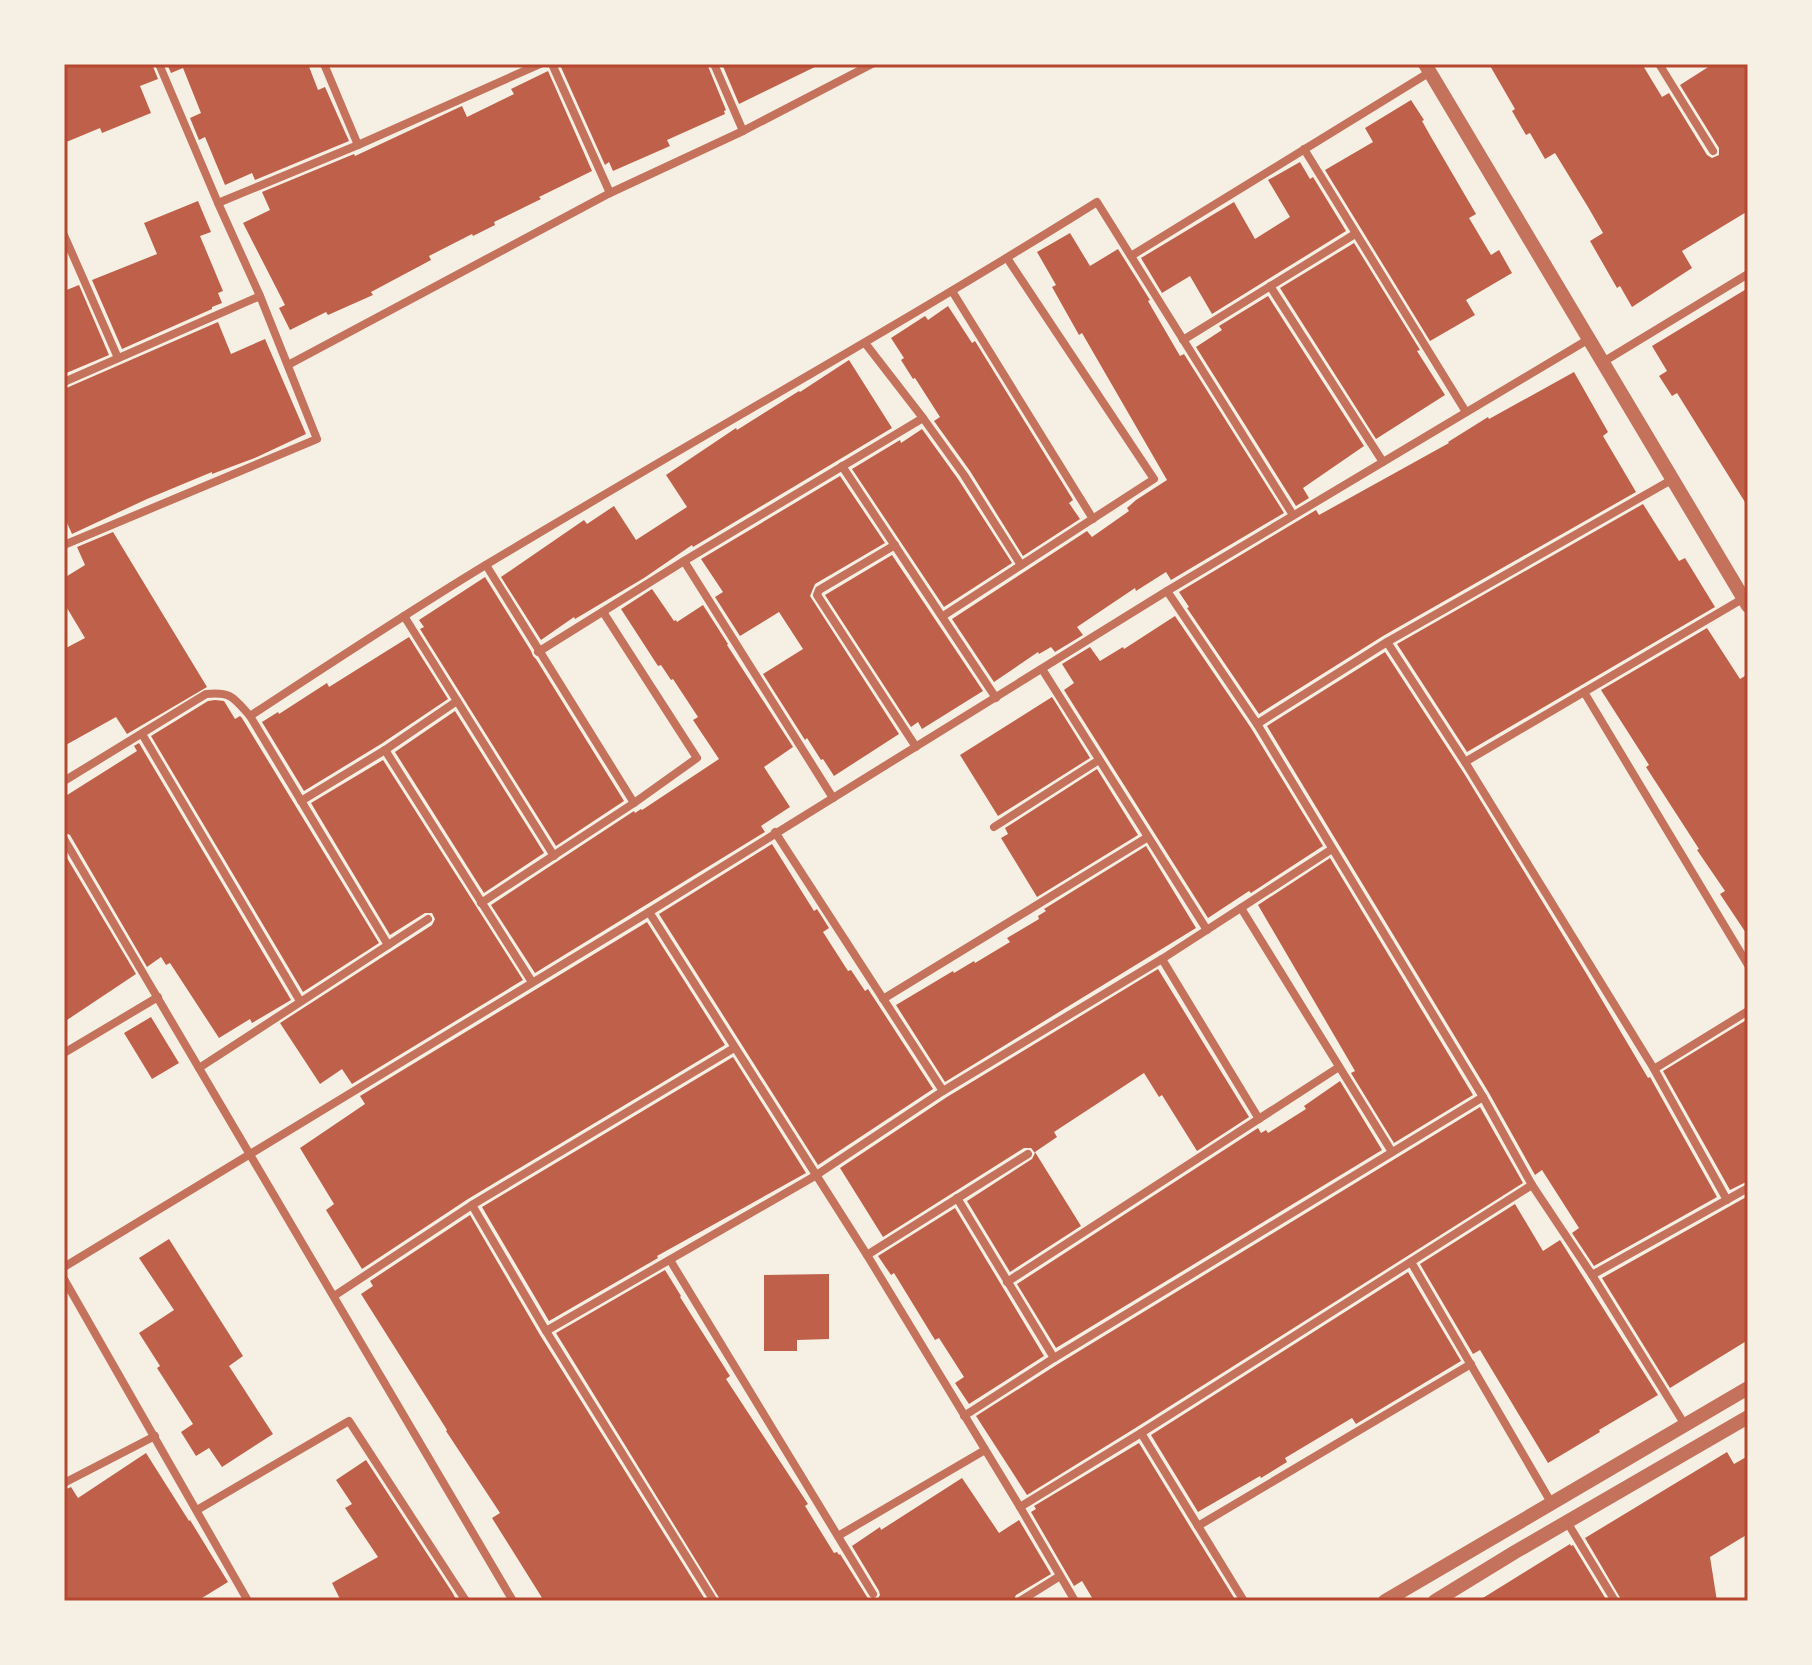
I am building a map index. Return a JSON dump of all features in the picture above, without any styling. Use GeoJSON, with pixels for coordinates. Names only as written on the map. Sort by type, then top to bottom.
{"type":"FeatureCollection","features":[{"type":"Feature","properties":{"kind":"street"},"geometry":{"type":"LineString","coordinates":[[64,545],[317,439],[260,296],[159,64]]}},
{"type":"Feature","properties":{"kind":"street"},"geometry":{"type":"LineString","coordinates":[[324,64],[358,145]]}},
{"type":"Feature","properties":{"kind":"street"},"geometry":{"type":"LineString","coordinates":[[218,203],[540,64]]}},
{"type":"Feature","properties":{"kind":"street"},"geometry":{"type":"LineString","coordinates":[[552,64],[610,193]]}},
{"type":"Feature","properties":{"kind":"street"},"geometry":{"type":"LineString","coordinates":[[714,64],[743,131]]}},
{"type":"Feature","properties":{"kind":"street"},"geometry":{"type":"LineString","coordinates":[[288,365],[610,193],[743,131],[872,64]]}},
{"type":"Feature","properties":{"kind":"street"},"geometry":{"type":"LineString","coordinates":[[1659,64],[1713,151]]}},
{"type":"Feature","properties":{"kind":"street"},"geometry":{"type":"LineString","coordinates":[[1131,256],[1428,68],[1746,602],[1465,762]]}},
{"type":"Feature","properties":{"kind":"street"},"geometry":{"type":"LineString","coordinates":[[1304,149],[1466,412]]}},
{"type":"Feature","properties":{"kind":"street"},"geometry":{"type":"LineString","coordinates":[[250,716],[486,565],[865,343],[1097,202],[1293,515]]}},
{"type":"Feature","properties":{"kind":"street"},"geometry":{"type":"LineString","coordinates":[[1183,340],[1355,234]]}},
{"type":"Feature","properties":{"kind":"street"},"geometry":{"type":"LineString","coordinates":[[64,235],[118,358]]}},
{"type":"Feature","properties":{"kind":"street"},"geometry":{"type":"LineString","coordinates":[[943,616],[1154,479],[1007,258]]}},
{"type":"Feature","properties":{"kind":"street"},"geometry":{"type":"LineString","coordinates":[[1603,362],[1748,274]]}},
{"type":"Feature","properties":{"kind":"street"},"geometry":{"type":"LineString","coordinates":[[1270,286],[1383,462]]}},
{"type":"Feature","properties":{"kind":"street"},"geometry":{"type":"LineString","coordinates":[[952,291],[1093,519]]}},
{"type":"Feature","properties":{"kind":"street"},"geometry":{"type":"LineString","coordinates":[[64,382],[260,296]]}},
{"type":"Feature","properties":{"kind":"street"},"geometry":{"type":"LineString","coordinates":[[64,1267],[649,912],[1167,591],[1589,339]]}},
{"type":"Feature","properties":{"kind":"street"},"geometry":{"type":"LineString","coordinates":[[865,343],[964,475],[1021,565]]}},
{"type":"Feature","properties":{"kind":"street"},"geometry":{"type":"LineString","coordinates":[[538,652],[923,418]]}},
{"type":"Feature","properties":{"kind":"street"},"geometry":{"type":"LineString","coordinates":[[842,466],[996,698]]}},
{"type":"Feature","properties":{"kind":"street"},"geometry":{"type":"LineString","coordinates":[[1257,724],[1387,642],[1673,479]]}},
{"type":"Feature","properties":{"kind":"street"},"geometry":{"type":"LineString","coordinates":[[895,545],[819,590],[817,595],[916,747]]}},
{"type":"Feature","properties":{"kind":"street"},"geometry":{"type":"LineString","coordinates":[[684,561],[833,798]]}},
{"type":"Feature","properties":{"kind":"street"},"geometry":{"type":"LineString","coordinates":[[486,565],[634,803]]}},
{"type":"Feature","properties":{"kind":"street"},"geometry":{"type":"LineString","coordinates":[[1167,591],[1257,724],[1483,1097],[1532,1185],[1592,1275],[1685,1426]]}},
{"type":"Feature","properties":{"kind":"street"},"geometry":{"type":"LineString","coordinates":[[481,903],[697,758],[603,612]]}},
{"type":"Feature","properties":{"kind":"street"},"geometry":{"type":"LineString","coordinates":[[404,616],[554,856]]}},
{"type":"Feature","properties":{"kind":"street"},"geometry":{"type":"LineString","coordinates":[[1387,642],[1465,762],[1654,1069],[1727,1200]]}},
{"type":"Feature","properties":{"kind":"street"},"geometry":{"type":"LineString","coordinates":[[1042,669],[1207,930]]}},
{"type":"Feature","properties":{"kind":"street"},"geometry":{"type":"LineString","coordinates":[[64,781],[206,694],[223,692],[232,696],[250,716],[388,945]]}},
{"type":"Feature","properties":{"kind":"street"},"geometry":{"type":"LineString","coordinates":[[1584,692],[1748,965]]}},
{"type":"Feature","properties":{"kind":"street"},"geometry":{"type":"LineString","coordinates":[[301,801],[457,701]]}},
{"type":"Feature","properties":{"kind":"street"},"geometry":{"type":"LineString","coordinates":[[142,734],[300,1001]]}},
{"type":"Feature","properties":{"kind":"street"},"geometry":{"type":"LineString","coordinates":[[385,750],[532,982]]}},
{"type":"Feature","properties":{"kind":"street"},"geometry":{"type":"LineString","coordinates":[[994,827],[1099,760]]}},
{"type":"Feature","properties":{"kind":"street"},"geometry":{"type":"LineString","coordinates":[[775,832],[943,1091]]}},
{"type":"Feature","properties":{"kind":"street"},"geometry":{"type":"LineString","coordinates":[[883,999],[1148,837]]}},
{"type":"Feature","properties":{"kind":"street"},"geometry":{"type":"LineString","coordinates":[[64,839],[513,1601]]}},
{"type":"Feature","properties":{"kind":"street"},"geometry":{"type":"LineString","coordinates":[[546,1331],[815,1176],[943,1091],[1162,959],[1332,849]]}},
{"type":"Feature","properties":{"kind":"street"},"geometry":{"type":"LineString","coordinates":[[1241,908],[1392,1152]]}},
{"type":"Feature","properties":{"kind":"street"},"geometry":{"type":"LineString","coordinates":[[649,912],[867,1255],[1075,1601]]}},
{"type":"Feature","properties":{"kind":"street"},"geometry":{"type":"LineString","coordinates":[[199,1068],[428,919]]}},
{"type":"Feature","properties":{"kind":"street"},"geometry":{"type":"LineString","coordinates":[[1162,959],[1259,1119]]}},
{"type":"Feature","properties":{"kind":"street"},"geometry":{"type":"LineString","coordinates":[[65,1051],[158,997]]}},
{"type":"Feature","properties":{"kind":"street"},"geometry":{"type":"LineString","coordinates":[[1654,1069],[1748,1011]]}},
{"type":"Feature","properties":{"kind":"street"},"geometry":{"type":"LineString","coordinates":[[334,1296],[472,1205],[734,1048]]}},
{"type":"Feature","properties":{"kind":"street"},"geometry":{"type":"LineString","coordinates":[[1007,1282],[1339,1067]]}},
{"type":"Feature","properties":{"kind":"street"},"geometry":{"type":"LineString","coordinates":[[964,1416],[1483,1097]]}},
{"type":"Feature","properties":{"kind":"street"},"geometry":{"type":"LineString","coordinates":[[867,1255],[1028,1154]]}},
{"type":"Feature","properties":{"kind":"street"},"geometry":{"type":"LineString","coordinates":[[1020,1507],[1532,1185]]}},
{"type":"Feature","properties":{"kind":"street"},"geometry":{"type":"LineString","coordinates":[[1592,1275],[1748,1188]]}},
{"type":"Feature","properties":{"kind":"street"},"geometry":{"type":"LineString","coordinates":[[957,1198],[1054,1358]]}},
{"type":"Feature","properties":{"kind":"street"},"geometry":{"type":"LineString","coordinates":[[472,1205],[546,1331],[714,1601]]}},
{"type":"Feature","properties":{"kind":"street"},"geometry":{"type":"LineString","coordinates":[[670,1260],[873,1594]]}},
{"type":"Feature","properties":{"kind":"street"},"geometry":{"type":"LineString","coordinates":[[1411,1262],[1552,1504]]}},
{"type":"Feature","properties":{"kind":"street"},"geometry":{"type":"LineString","coordinates":[[64,1279],[246,1597],[232,1601]]}},
{"type":"Feature","properties":{"kind":"street"},"geometry":{"type":"LineString","coordinates":[[1198,1526],[1471,1364]]}},
{"type":"Feature","properties":{"kind":"street"},"geometry":{"type":"LineString","coordinates":[[1385,1601],[1748,1388]]}},
{"type":"Feature","properties":{"kind":"street"},"geometry":{"type":"LineString","coordinates":[[1435,1601],[1748,1417]]}},
{"type":"Feature","properties":{"kind":"street"},"geometry":{"type":"LineString","coordinates":[[197,1510],[349,1421],[466,1601]]}},
{"type":"Feature","properties":{"kind":"street"},"geometry":{"type":"LineString","coordinates":[[1141,1433],[1244,1601]]}},
{"type":"Feature","properties":{"kind":"street"},"geometry":{"type":"LineString","coordinates":[[64,1483],[155,1436]]}},
{"type":"Feature","properties":{"kind":"street"},"geometry":{"type":"LineString","coordinates":[[838,1536],[985,1450]]}},
{"type":"Feature","properties":{"kind":"street"},"geometry":{"type":"LineString","coordinates":[[1567,1522],[1615,1601]]}},
{"type":"Feature","properties":{"kind":"street"},"geometry":{"type":"LineString","coordinates":[[1020,1601],[1060,1576]]}},
{"type":"Feature","properties":{"kind":"building"},"geometry":{"type":"Polygon","coordinates":[[[64,64],[152,64],[158,79],[140,86],[151,113],[102,133],[100,128],[64,143],[64,64]]]}},
{"type":"Feature","properties":{"kind":"building"},"geometry":{"type":"Polygon","coordinates":[[[167,64],[308,64],[318,90],[325,87],[349,141],[255,180],[252,173],[225,185],[205,137],[199,140],[190,118],[201,113],[183,68],[171,73],[167,64]]]}},
{"type":"Feature","properties":{"kind":"building"},"geometry":{"type":"Polygon","coordinates":[[[562,64],[707,64],[725,114],[667,140],[670,146],[613,171],[609,162],[605,165],[562,64]]]}},
{"type":"Feature","properties":{"kind":"building"},"geometry":{"type":"Polygon","coordinates":[[[722,64],[821,64],[739,104],[722,64]]]}},
{"type":"Feature","properties":{"kind":"building"},"geometry":{"type":"Polygon","coordinates":[[[1489,64],[1642,64],[1662,97],[1669,93],[1707,155],[1712,158],[1719,155],[1719,148],[1680,85],[1713,64],[1748,64],[1748,211],[1682,251],[1692,268],[1632,307],[1620,286],[1617,288],[1590,241],[1603,233],[1588,207],[1555,153],[1545,159],[1530,133],[1526,135],[1489,64]]]}},
{"type":"Feature","properties":{"kind":"building"},"geometry":{"type":"Polygon","coordinates":[[[548,71],[592,171],[494,222],[495,225],[429,256],[431,260],[371,292],[373,295],[328,315],[326,312],[290,330],[279,308],[285,305],[243,223],[270,210],[262,192],[355,156],[462,106],[467,117],[514,94],[511,89],[548,71]]]}},
{"type":"Feature","properties":{"kind":"building"},"geometry":{"type":"Polygon","coordinates":[[[1411,100],[1476,214],[1469,218],[1491,255],[1499,250],[1512,273],[1466,300],[1475,315],[1430,341],[1325,170],[1373,142],[1365,128],[1411,100]]]}},
{"type":"Feature","properties":{"kind":"building"},"geometry":{"type":"Polygon","coordinates":[[[1300,162],[1310,179],[1313,177],[1346,231],[1212,314],[1190,276],[1162,293],[1141,258],[1234,202],[1255,239],[1290,217],[1268,180],[1300,162]]]}},
{"type":"Feature","properties":{"kind":"building"},"geometry":{"type":"Polygon","coordinates":[[[198,201],[211,232],[200,236],[223,291],[218,293],[222,303],[122,349],[92,280],[157,254],[144,223],[198,201]]]}},
{"type":"Feature","properties":{"kind":"building"},"geometry":{"type":"Polygon","coordinates":[[[1070,233],[1090,266],[1118,249],[1180,356],[1184,354],[1284,513],[1171,580],[1166,572],[1136,591],[1135,588],[1077,627],[1083,635],[1055,652],[1051,647],[1038,652],[994,682],[952,619],[1087,531],[1092,537],[1129,511],[1127,508],[1136,500],[1167,480],[1082,333],[1079,335],[1052,287],[1056,285],[1037,252],[1070,233]]]}},
{"type":"Feature","properties":{"kind":"building"},"geometry":{"type":"Polygon","coordinates":[[[1354,243],[1445,395],[1376,439],[1280,288],[1354,243]]]}},
{"type":"Feature","properties":{"kind":"building"},"geometry":{"type":"Polygon","coordinates":[[[79,285],[109,355],[64,374],[64,291],[79,285]]]}},
{"type":"Feature","properties":{"kind":"building"},"geometry":{"type":"Polygon","coordinates":[[[1748,288],[1748,507],[1677,393],[1672,396],[1659,376],[1667,371],[1652,346],[1748,288]]]}},
{"type":"Feature","properties":{"kind":"building"},"geometry":{"type":"Polygon","coordinates":[[[1268,296],[1364,446],[1303,488],[1309,498],[1296,506],[1196,347],[1222,330],[1219,326],[1268,296]]]}},
{"type":"Feature","properties":{"kind":"building"},"geometry":{"type":"Polygon","coordinates":[[[948,306],[972,343],[975,341],[1073,500],[1069,503],[1080,519],[1023,556],[970,471],[934,421],[940,417],[901,360],[904,358],[891,338],[925,316],[928,320],[948,306]]]}},
{"type":"Feature","properties":{"kind":"building"},"geometry":{"type":"Polygon","coordinates":[[[218,322],[231,354],[265,339],[306,434],[257,457],[147,499],[72,534],[64,516],[64,389],[218,322]]]}},
{"type":"Feature","properties":{"kind":"building"},"geometry":{"type":"Polygon","coordinates":[[[849,360],[892,428],[692,545],[541,640],[501,577],[584,520],[587,524],[614,506],[636,540],[687,507],[666,475],[736,428],[849,360]]]}},
{"type":"Feature","properties":{"kind":"building"},"geometry":{"type":"Polygon","coordinates":[[[1574,372],[1608,432],[1603,436],[1636,492],[1383,636],[1259,714],[1179,592],[1316,510],[1319,515],[1449,443],[1488,417],[1574,372]]]}},
{"type":"Feature","properties":{"kind":"building"},"geometry":{"type":"Polygon","coordinates":[[[922,429],[1012,563],[944,607],[852,469],[922,429]]]}},
{"type":"Feature","properties":{"kind":"building"},"geometry":{"type":"Polygon","coordinates":[[[840,476],[885,543],[815,584],[810,596],[899,734],[834,776],[807,738],[805,740],[763,674],[803,649],[779,612],[740,636],[715,597],[723,592],[701,559],[840,476]]]}},
{"type":"Feature","properties":{"kind":"building"},"geometry":{"type":"Polygon","coordinates":[[[1643,504],[1679,561],[1685,558],[1715,607],[1467,752],[1397,644],[1643,504]]]}},
{"type":"Feature","properties":{"kind":"building"},"geometry":{"type":"Polygon","coordinates":[[[113,532],[207,687],[127,734],[116,717],[64,746],[64,649],[85,638],[64,603],[64,578],[85,565],[77,547],[113,532]]]}},
{"type":"Feature","properties":{"kind":"building"},"geometry":{"type":"Polygon","coordinates":[[[892,555],[983,691],[922,729],[918,722],[911,727],[825,595],[892,555]]]}},
{"type":"Feature","properties":{"kind":"building"},"geometry":{"type":"Polygon","coordinates":[[[485,577],[624,801],[556,846],[420,629],[424,627],[419,620],[485,577]]]}},
{"type":"Feature","properties":{"kind":"building"},"geometry":{"type":"Polygon","coordinates":[[[652,589],[677,622],[703,605],[728,644],[793,747],[764,767],[790,807],[761,826],[765,832],[535,973],[491,905],[719,759],[693,720],[698,717],[673,679],[661,665],[658,666],[621,609],[652,589]]]}},
{"type":"Feature","properties":{"kind":"building"},"geometry":{"type":"Polygon","coordinates":[[[1175,616],[1251,728],[1323,846],[1208,918],[1064,690],[1074,683],[1062,664],[1090,647],[1100,661],[1175,616]]]}},
{"type":"Feature","properties":{"kind":"building"},"geometry":{"type":"Polygon","coordinates":[[[1707,628],[1740,679],[1748,674],[1748,936],[1720,894],[1725,891],[1601,690],[1707,628]]]}},
{"type":"Feature","properties":{"kind":"building"},"geometry":{"type":"Polygon","coordinates":[[[409,637],[448,699],[304,791],[262,722],[327,683],[329,687],[409,637]]]}},
{"type":"Feature","properties":{"kind":"building"},"geometry":{"type":"Polygon","coordinates":[[[1385,652],[1465,775],[1650,1077],[1717,1197],[1594,1266],[1572,1233],[1579,1228],[1542,1170],[1535,1175],[1489,1093],[1267,726],[1385,652]]]}},
{"type":"Feature","properties":{"kind":"building"},"geometry":{"type":"Polygon","coordinates":[[[1052,697],[1090,758],[998,816],[960,755],[1052,697]]]}},
{"type":"Feature","properties":{"kind":"building"},"geometry":{"type":"Polygon","coordinates":[[[208,701],[224,701],[235,719],[242,718],[379,943],[303,992],[151,736],[208,701]]]}},
{"type":"Feature","properties":{"kind":"building"},"geometry":{"type":"Polygon","coordinates":[[[455,711],[544,853],[484,893],[395,752],[455,711]]]}},
{"type":"Feature","properties":{"kind":"building"},"geometry":{"type":"Polygon","coordinates":[[[139,743],[291,1000],[219,1038],[170,963],[166,965],[161,957],[147,967],[70,835],[64,832],[64,797],[137,751],[134,746],[139,743]]]}},
{"type":"Feature","properties":{"kind":"building"},"geometry":{"type":"Polygon","coordinates":[[[383,760],[523,980],[352,1084],[342,1069],[320,1084],[280,1023],[432,925],[435,919],[432,913],[425,913],[390,935],[311,803],[383,760]]]}},
{"type":"Feature","properties":{"kind":"building"},"geometry":{"type":"Polygon","coordinates":[[[1097,769],[1138,835],[1037,897],[1001,838],[1008,834],[1005,828],[1097,769]]]}},
{"type":"Feature","properties":{"kind":"building"},"geometry":{"type":"Polygon","coordinates":[[[772,844],[814,911],[817,909],[829,928],[823,932],[848,971],[851,970],[865,991],[868,989],[933,1089],[818,1165],[659,914],[772,844]]]}},
{"type":"Feature","properties":{"kind":"building"},"geometry":{"type":"Polygon","coordinates":[[[1146,846],[1196,928],[945,1082],[896,1005],[1010,942],[1007,938],[1039,919],[1038,916],[1046,911],[1044,909],[1146,846]]]}},
{"type":"Feature","properties":{"kind":"building"},"geometry":{"type":"Polygon","coordinates":[[[64,853],[136,974],[64,1022],[64,853]]]}},
{"type":"Feature","properties":{"kind":"building"},"geometry":{"type":"Polygon","coordinates":[[[1330,858],[1473,1095],[1394,1143],[1351,1073],[1355,1071],[1258,905],[1330,858]]]}},
{"type":"Feature","properties":{"kind":"building"},"geometry":{"type":"Polygon","coordinates":[[[647,922],[725,1045],[468,1199],[362,1269],[326,1210],[334,1204],[300,1148],[365,1104],[360,1096],[647,922]]]}},
{"type":"Feature","properties":{"kind":"building"},"geometry":{"type":"Polygon","coordinates":[[[1158,969],[1249,1117],[1197,1151],[1162,1095],[1159,1097],[1144,1073],[1054,1132],[1057,1137],[1035,1152],[1081,1226],[1010,1272],[967,1201],[1032,1159],[1035,1153],[1031,1148],[1024,1148],[883,1237],[840,1168],[947,1097],[1158,969]]]}},
{"type":"Feature","properties":{"kind":"building"},"geometry":{"type":"Polygon","coordinates":[[[151,1017],[179,1063],[152,1079],[124,1033],[151,1017]]]}},
{"type":"Feature","properties":{"kind":"building"},"geometry":{"type":"Polygon","coordinates":[[[1748,1019],[1748,1181],[1730,1190],[1663,1071],[1748,1019]]]}},
{"type":"Feature","properties":{"kind":"building"},"geometry":{"type":"Polygon","coordinates":[[[733,1057],[806,1173],[657,1256],[549,1321],[482,1207],[733,1057]]]}},
{"type":"Feature","properties":{"kind":"building"},"geometry":{"type":"Polygon","coordinates":[[[1340,1081],[1382,1150],[1056,1348],[1017,1284],[1258,1128],[1261,1133],[1266,1130],[1268,1133],[1306,1109],[1304,1106],[1340,1081]]]}},
{"type":"Feature","properties":{"kind":"building"},"geometry":{"type":"Polygon","coordinates":[[[1480,1107],[1523,1183],[1027,1495],[976,1416],[1480,1107]]]}},
{"type":"Feature","properties":{"kind":"building"},"geometry":{"type":"Polygon","coordinates":[[[1748,1196],[1748,1340],[1670,1388],[1602,1278],[1748,1196]]]}},
{"type":"Feature","properties":{"kind":"building"},"geometry":{"type":"Polygon","coordinates":[[[1515,1204],[1543,1251],[1560,1240],[1658,1395],[1548,1463],[1480,1350],[1473,1354],[1420,1264],[1515,1204]]]}},
{"type":"Feature","properties":{"kind":"building"},"geometry":{"type":"Polygon","coordinates":[[[955,1208],[1044,1356],[969,1404],[955,1383],[964,1377],[939,1338],[935,1340],[894,1273],[891,1275],[878,1256],[955,1208]]]}},
{"type":"Feature","properties":{"kind":"building"},"geometry":{"type":"Polygon","coordinates":[[[470,1215],[540,1335],[706,1601],[544,1601],[492,1518],[500,1513],[361,1294],[373,1286],[370,1281],[470,1215]]]}},
{"type":"Feature","properties":{"kind":"building"},"geometry":{"type":"Polygon","coordinates":[[[169,1239],[243,1356],[229,1366],[273,1434],[222,1467],[209,1448],[196,1456],[181,1432],[193,1424],[139,1333],[174,1310],[139,1258],[169,1239]]]}},
{"type":"Feature","properties":{"kind":"building"},"geometry":{"type":"Polygon","coordinates":[[[665,1270],[730,1376],[726,1379],[808,1504],[805,1506],[834,1553],[840,1554],[869,1600],[877,1600],[879,1591],[852,1546],[962,1478],[999,1533],[1019,1520],[1051,1574],[1016,1595],[1013,1601],[721,1601],[556,1333],[665,1270]]]}},
{"type":"Feature","properties":{"kind":"building"},"geometry":{"type":"Polygon","coordinates":[[[1408,1272],[1461,1361],[1356,1424],[1352,1418],[1285,1458],[1287,1462],[1261,1478],[1198,1512],[1151,1435],[1408,1272]]]}},
{"type":"Feature","properties":{"kind":"building"},"geometry":{"type":"Polygon","coordinates":[[[829,1274],[829,1339],[797,1340],[797,1351],[764,1351],[764,1275],[829,1274]]]}},
{"type":"Feature","properties":{"kind":"building"},"geometry":{"type":"Polygon","coordinates":[[[1139,1443],[1236,1601],[1094,1601],[1082,1581],[1074,1586],[1031,1512],[1036,1509],[1034,1506],[1139,1443]]]}},
{"type":"Feature","properties":{"kind":"building"},"geometry":{"type":"Polygon","coordinates":[[[1727,1452],[1734,1464],[1748,1456],[1748,1534],[1710,1557],[1717,1601],[1622,1601],[1585,1538],[1727,1452]]]}},
{"type":"Feature","properties":{"kind":"building"},"geometry":{"type":"Polygon","coordinates":[[[146,1453],[228,1582],[197,1601],[64,1601],[64,1490],[71,1487],[78,1498],[146,1453]]]}},
{"type":"Feature","properties":{"kind":"building"},"geometry":{"type":"Polygon","coordinates":[[[366,1460],[457,1601],[341,1601],[332,1583],[378,1557],[345,1508],[352,1504],[336,1480],[366,1460]]]}},
{"type":"Feature","properties":{"kind":"building"},"geometry":{"type":"Polygon","coordinates":[[[1570,1544],[1607,1601],[1478,1601],[1570,1544]]]}}]}
